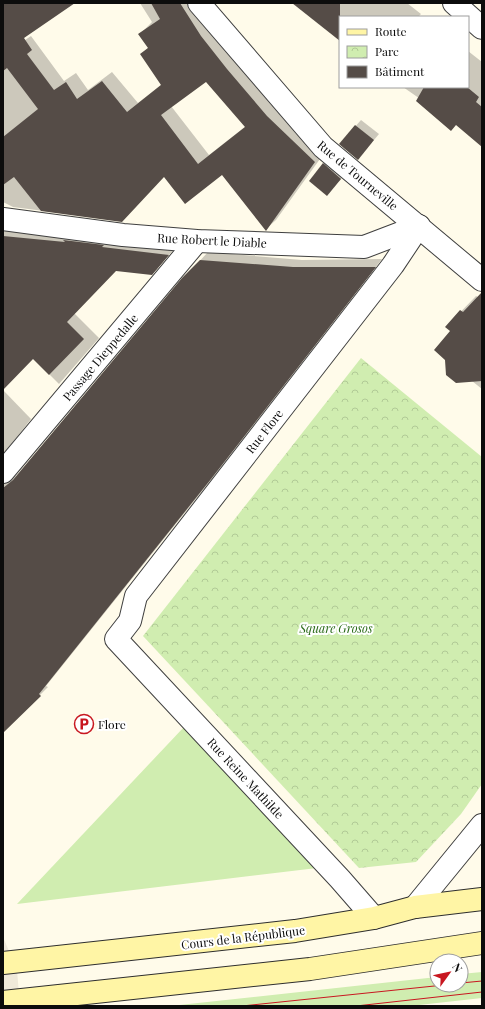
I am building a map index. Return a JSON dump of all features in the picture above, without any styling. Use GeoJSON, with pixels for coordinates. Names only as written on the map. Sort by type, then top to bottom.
{"type":"FeatureCollection","features":[{"type":"Feature","properties":{"kind":"main road","name":"Cours de la République"},"geometry":{"type":"LineString","coordinates":[[3,963],[234,939],[295,931],[374,918],[415,907],[482,899]]}},
{"type":"Feature","properties":{"kind":"main road"},"geometry":{"type":"LineString","coordinates":[[3,1002],[310,969],[482,943]]}},
{"type":"Feature","properties":{"kind":"street","name":"Rue de Tourneville"},"geometry":{"type":"LineString","coordinates":[[200,3],[323,147],[482,280]]}},
{"type":"Feature","properties":{"kind":"street"},"geometry":{"type":"LineString","coordinates":[[454,3],[469,16]]}},
{"type":"Feature","properties":{"kind":"street"},"geometry":{"type":"LineString","coordinates":[[469,16],[482,28]]}},
{"type":"Feature","properties":{"kind":"street","name":"Rue Robert le Diable"},"geometry":{"type":"LineString","coordinates":[[3,219],[123,235],[197,240],[364,247],[419,226]]}},
{"type":"Feature","properties":{"kind":"street","name":"Rue Flore"},"geometry":{"type":"LineString","coordinates":[[116,639],[130,621],[136,596],[393,265],[419,226]]}},
{"type":"Feature","properties":{"kind":"street","name":"Passage Dieppedalle"},"geometry":{"type":"LineString","coordinates":[[3,472],[197,240]]}},
{"type":"Feature","properties":{"kind":"street","name":"Rue Reine Mathilde"},"geometry":{"type":"LineString","coordinates":[[116,639],[335,873],[374,918]]}},
{"type":"Feature","properties":{"kind":"street"},"geometry":{"type":"LineString","coordinates":[[415,907],[482,825]]}},
{"type":"Feature","properties":{"kind":"green space","name":"Square Grosos"},"geometry":{"type":"Polygon","coordinates":[[[361,358],[482,457],[482,784],[461,814],[416,862],[359,868],[143,636],[361,358]]]}},
{"type":"Feature","properties":{"kind":"green space"},"geometry":{"type":"Polygon","coordinates":[[[184,727],[317,868],[17,904],[184,727]]]}},
{"type":"Feature","properties":{"kind":"green space"},"geometry":{"type":"Polygon","coordinates":[[[482,972],[482,998],[410,1006],[170,1006],[429,978],[429,993],[469,993],[469,973],[482,972]]]}},
{"type":"Feature","properties":{"kind":"shaded area"},"geometry":{"type":"Polygon","coordinates":[[[3,937],[17,970],[20,1006],[3,1006],[3,937]]]}},
{"type":"Feature","properties":{"kind":"building"},"geometry":{"type":"Polygon","coordinates":[[[3,3],[75,3],[24,38],[32,50],[27,54],[54,90],[66,82],[77,99],[102,81],[127,112],[161,85],[140,54],[148,48],[138,34],[160,19],[151,3],[180,3],[201,36],[227,69],[267,116],[315,162],[266,231],[222,175],[185,204],[164,177],[122,222],[41,211],[14,177],[3,185],[3,137],[38,109],[7,68],[3,71],[3,3]],[[206,82],[161,115],[198,164],[245,127],[206,82]]]}},
{"type":"Feature","properties":{"kind":"building"},"geometry":{"type":"Polygon","coordinates":[[[292,3],[340,3],[339,40],[292,3]]]}},
{"type":"Feature","properties":{"kind":"building"},"geometry":{"type":"Polygon","coordinates":[[[423,88],[468,88],[479,97],[476,102],[482,107],[482,147],[456,125],[451,131],[416,101],[423,88]]]}},
{"type":"Feature","properties":{"kind":"building"},"geometry":{"type":"Polygon","coordinates":[[[355,125],[374,140],[358,160],[339,144],[355,125]]]}},
{"type":"Feature","properties":{"kind":"building"},"geometry":{"type":"Polygon","coordinates":[[[323,163],[341,179],[327,196],[309,181],[323,163]]]}},
{"type":"Feature","properties":{"kind":"building"},"geometry":{"type":"Polygon","coordinates":[[[3,236],[65,242],[63,240],[104,245],[102,247],[169,255],[152,275],[116,271],[67,322],[84,339],[49,375],[33,359],[3,390],[3,236]]]}},
{"type":"Feature","properties":{"kind":"building"},"geometry":{"type":"Polygon","coordinates":[[[200,260],[293,267],[376,267],[211,479],[39,694],[41,696],[3,733],[3,488],[13,480],[182,278],[200,260]]]}},
{"type":"Feature","properties":{"kind":"building"},"geometry":{"type":"Polygon","coordinates":[[[482,292],[482,381],[456,383],[446,375],[445,360],[434,350],[450,331],[445,327],[460,310],[463,312],[482,292]]]}},
{"type":"Feature","properties":{"kind":"tram line"},"geometry":{"type":"LineString","coordinates":[[469,982],[482,981]]}},
{"type":"Feature","properties":{"kind":"tram line"},"geometry":{"type":"LineString","coordinates":[[242,1006],[429,987]]}},
{"type":"Feature","properties":{"kind":"tram line"},"geometry":{"type":"LineString","coordinates":[[356,1006],[482,992]]}},
{"type":"Feature","properties":{"kind":"place","name":"Flore"},"geometry":{"type":"Point","coordinates":[84,724]}}]}
